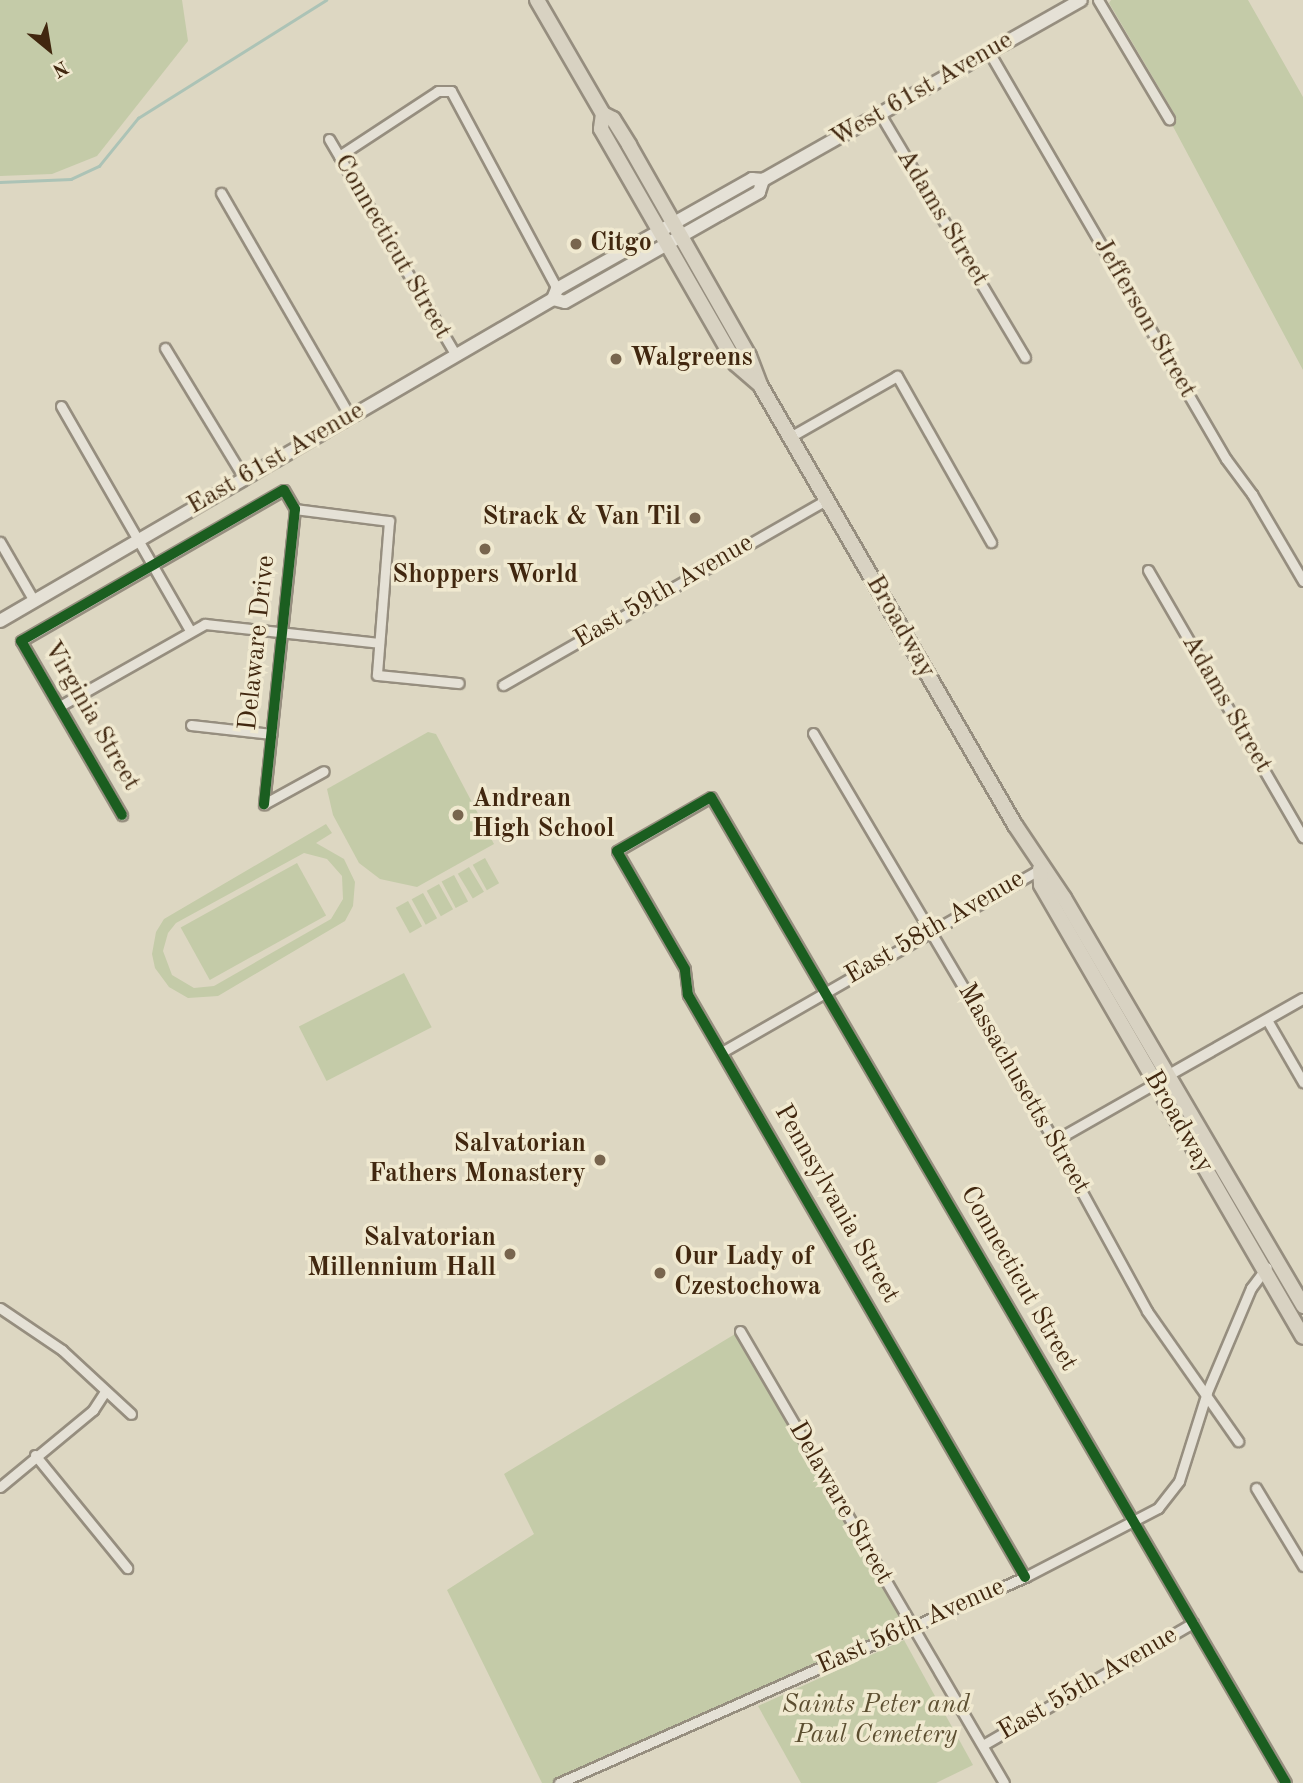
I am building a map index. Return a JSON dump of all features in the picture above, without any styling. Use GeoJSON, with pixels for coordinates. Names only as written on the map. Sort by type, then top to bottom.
{"type":"FeatureCollection","features":[{"type":"Feature","properties":{"kind":"main road","name":"Broadway"},"geometry":{"type":"LineString","coordinates":[[537,0],[603,114],[601,128],[749,356],[760,386],[1040,869],[1041,885],[1163,1079],[1270,1263],[1303,1337]]}},
{"type":"Feature","properties":{"kind":"main road","name":"West 61st Avenue"},"geometry":{"type":"LineString","coordinates":[[671,233],[752,179],[763,180],[1081,0]]}},
{"type":"Feature","properties":{"kind":"main road","name":"East 61st Avenue"},"geometry":{"type":"LineString","coordinates":[[0,621],[555,294],[671,233]]}},
{"type":"Feature","properties":{"kind":"main road","name":"Broadway"},"geometry":{"type":"LineString","coordinates":[[1270,1263],[1297,1282],[1303,1306]]}},
{"type":"Feature","properties":{"kind":"street"},"geometry":{"type":"LineString","coordinates":[[1098,0],[1169,119]]}},
{"type":"Feature","properties":{"kind":"street","name":"Jefferson Street"},"geometry":{"type":"LineString","coordinates":[[989,52],[1226,459],[1252,494],[1303,581]]}},
{"type":"Feature","properties":{"kind":"street"},"geometry":{"type":"LineString","coordinates":[[339,156],[438,91],[451,91],[555,294]]}},
{"type":"Feature","properties":{"kind":"street","name":"Adams Street"},"geometry":{"type":"LineString","coordinates":[[880,114],[1025,357]]}},
{"type":"Feature","properties":{"kind":"street","name":"Connecticut Street"},"geometry":{"type":"LineString","coordinates":[[329,139],[456,354]]}},
{"type":"Feature","properties":{"kind":"street"},"geometry":{"type":"LineString","coordinates":[[221,193],[350,416]]}},
{"type":"Feature","properties":{"kind":"street"},"geometry":{"type":"LineString","coordinates":[[164,348],[244,478]]}},
{"type":"Feature","properties":{"kind":"street"},"geometry":{"type":"LineString","coordinates":[[790,437],[897,376],[991,542]]}},
{"type":"Feature","properties":{"kind":"street"},"geometry":{"type":"LineString","coordinates":[[61,406],[190,630]]}},
{"type":"Feature","properties":{"kind":"street"},"geometry":{"type":"LineString","coordinates":[[151,566],[284,490],[295,509],[389,521],[377,675],[458,684]]}},
{"type":"Feature","properties":{"kind":"street","name":"East 59th Avenue"},"geometry":{"type":"LineString","coordinates":[[503,685],[826,500]]}},
{"type":"Feature","properties":{"kind":"street","name":"Delaware Drive"},"geometry":{"type":"LineString","coordinates":[[295,509],[264,804],[324,771]]}},
{"type":"Feature","properties":{"kind":"street"},"geometry":{"type":"LineString","coordinates":[[0,542],[34,601]]}},
{"type":"Feature","properties":{"kind":"street","name":"Virginia Street"},"geometry":{"type":"LineString","coordinates":[[122,815],[22,640],[151,566]]}},
{"type":"Feature","properties":{"kind":"street","name":"Adams Street"},"geometry":{"type":"LineString","coordinates":[[1148,570],[1303,837]]}},
{"type":"Feature","properties":{"kind":"street"},"geometry":{"type":"LineString","coordinates":[[60,706],[190,630],[205,624],[283,635],[379,643]]}},
{"type":"Feature","properties":{"kind":"street"},"geometry":{"type":"LineString","coordinates":[[191,725],[271,734]]}},
{"type":"Feature","properties":{"kind":"street","name":"Massachusetts Street"},"geometry":{"type":"LineString","coordinates":[[813,733],[1054,1141],[1147,1311],[1208,1392],[1238,1441]]}},
{"type":"Feature","properties":{"kind":"street","name":"Connecticut Street"},"geometry":{"type":"LineString","coordinates":[[710,797],[1286,1783]]}},
{"type":"Feature","properties":{"kind":"street","name":"Pennsylvania Street"},"geometry":{"type":"LineString","coordinates":[[710,797],[617,851],[685,969],[688,995],[1025,1577]]}},
{"type":"Feature","properties":{"kind":"street","name":"East 58th Avenue"},"geometry":{"type":"LineString","coordinates":[[722,1052],[1040,869]]}},
{"type":"Feature","properties":{"kind":"street"},"geometry":{"type":"LineString","coordinates":[[1054,1141],[1303,999]]}},
{"type":"Feature","properties":{"kind":"street"},"geometry":{"type":"LineString","coordinates":[[1267,1020],[1303,1082]]}},
{"type":"Feature","properties":{"kind":"street","name":"East 56th Avenue"},"geometry":{"type":"LineString","coordinates":[[559,1783],[1025,1577],[1158,1508],[1179,1481],[1208,1392],[1251,1288],[1270,1263]]}},
{"type":"Feature","properties":{"kind":"street"},"geometry":{"type":"LineString","coordinates":[[0,1308],[62,1350],[104,1393],[131,1414]]}},
{"type":"Feature","properties":{"kind":"street","name":"Delaware Street"},"geometry":{"type":"LineString","coordinates":[[740,1331],[1004,1783]]}},
{"type":"Feature","properties":{"kind":"street"},"geometry":{"type":"LineString","coordinates":[[0,1487],[35,1455],[93,1410],[104,1393]]}},
{"type":"Feature","properties":{"kind":"street"},"geometry":{"type":"LineString","coordinates":[[35,1455],[127,1568]]}},
{"type":"Feature","properties":{"kind":"street"},"geometry":{"type":"LineString","coordinates":[[1256,1488],[1302,1562]]}},
{"type":"Feature","properties":{"kind":"street","name":"East 55th Avenue"},"geometry":{"type":"LineString","coordinates":[[982,1745],[1193,1623]]}},
{"type":"Feature","properties":{"kind":"green space"},"geometry":{"type":"Polygon","coordinates":[[[0,0],[182,0],[188,41],[97,156],[52,174],[0,176],[0,0]]]}},
{"type":"Feature","properties":{"kind":"green space"},"geometry":{"type":"Polygon","coordinates":[[[1111,0],[1248,0],[1303,97],[1303,370],[1169,119],[1174,113],[1109,3],[1111,0]]]}},
{"type":"Feature","properties":{"kind":"green space"},"geometry":{"type":"Polygon","coordinates":[[[428,732],[436,734],[494,844],[417,887],[380,879],[359,863],[333,815],[327,789],[428,732]]]}},
{"type":"Feature","properties":{"kind":"green space"},"geometry":{"type":"Polygon","coordinates":[[[326,824],[332,833],[316,843],[344,859],[355,882],[353,906],[345,921],[218,996],[188,998],[169,987],[155,968],[152,954],[156,932],[164,919],[326,824]],[[304,853],[176,923],[168,933],[163,951],[172,975],[194,988],[214,986],[331,919],[343,899],[342,876],[327,859],[304,853]]]}},
{"type":"Feature","properties":{"kind":"green space"},"geometry":{"type":"Polygon","coordinates":[[[485,858],[499,883],[487,890],[473,865],[485,858]]]}},
{"type":"Feature","properties":{"kind":"green space"},"geometry":{"type":"Polygon","coordinates":[[[297,863],[326,915],[210,980],[181,927],[297,863]]]}},
{"type":"Feature","properties":{"kind":"green space"},"geometry":{"type":"Polygon","coordinates":[[[469,867],[484,892],[473,899],[458,874],[469,867]]]}},
{"type":"Feature","properties":{"kind":"green space"},"geometry":{"type":"Polygon","coordinates":[[[454,875],[468,901],[456,908],[442,882],[454,875]]]}},
{"type":"Feature","properties":{"kind":"green space"},"geometry":{"type":"Polygon","coordinates":[[[439,884],[453,909],[441,916],[427,891],[439,884]]]}},
{"type":"Feature","properties":{"kind":"green space"},"geometry":{"type":"Polygon","coordinates":[[[423,893],[437,918],[426,925],[412,899],[423,893]]]}},
{"type":"Feature","properties":{"kind":"green space"},"geometry":{"type":"Polygon","coordinates":[[[408,901],[422,926],[410,933],[396,908],[408,901]]]}},
{"type":"Feature","properties":{"kind":"green space"},"geometry":{"type":"Polygon","coordinates":[[[404,973],[432,1027],[327,1081],[299,1027],[404,973]]]}},
{"type":"Feature","properties":{"kind":"green space"},"geometry":{"type":"Polygon","coordinates":[[[740,1331],[912,1626],[559,1783],[542,1783],[447,1590],[534,1534],[504,1474],[740,1331]]]}},
{"type":"Feature","properties":{"kind":"green space","name":"Saints Peter and Paul Cemetery"},"geometry":{"type":"Polygon","coordinates":[[[904,1640],[973,1765],[936,1783],[801,1783],[758,1706],[904,1640]]]}},
{"type":"Feature","properties":{"kind":"waterway"},"geometry":{"type":"LineString","coordinates":[[0,182],[71,179],[99,166],[138,118],[326,0]]}},
{"type":"Feature","properties":{"kind":"cycle path"},"geometry":{"type":"LineString","coordinates":[[122,815],[21,641],[284,490],[295,509],[264,804]]}},
{"type":"Feature","properties":{"kind":"cycle path"},"geometry":{"type":"LineString","coordinates":[[1025,1577],[688,995],[685,969],[617,851],[711,797],[1286,1783]]}},
{"type":"Feature","properties":{"kind":"place","name":"Citgo"},"geometry":{"type":"Point","coordinates":[576,244]}},
{"type":"Feature","properties":{"kind":"place","name":"Walgreens"},"geometry":{"type":"Point","coordinates":[616,359]}},
{"type":"Feature","properties":{"kind":"place","name":"Strack & Van Til"},"geometry":{"type":"Point","coordinates":[695,518]}},
{"type":"Feature","properties":{"kind":"place","name":"Shoppers World"},"geometry":{"type":"Point","coordinates":[485,549]}},
{"type":"Feature","properties":{"kind":"place","name":"Andrean High School"},"geometry":{"type":"Point","coordinates":[458,815]}},
{"type":"Feature","properties":{"kind":"place","name":"Salvatorian Fathers Monastery"},"geometry":{"type":"Point","coordinates":[600,1160]}},
{"type":"Feature","properties":{"kind":"place","name":"Salvatorian Millennium Hall"},"geometry":{"type":"Point","coordinates":[510,1254]}},
{"type":"Feature","properties":{"kind":"place","name":"Our Lady of Czestochowa"},"geometry":{"type":"Point","coordinates":[660,1273]}}]}
